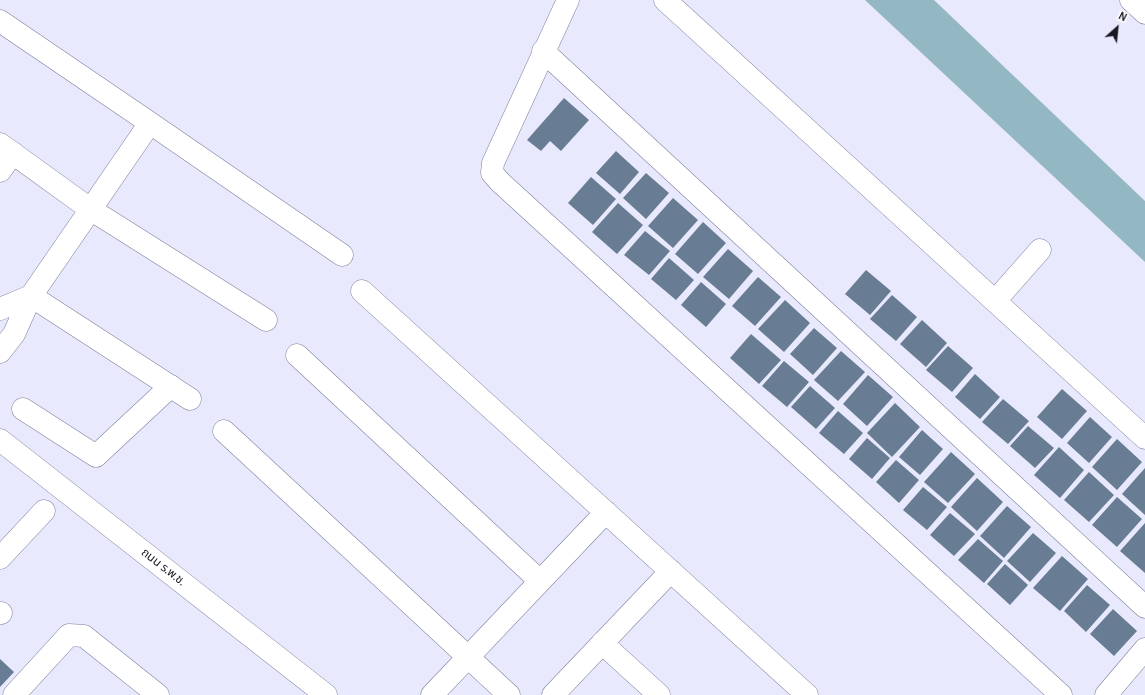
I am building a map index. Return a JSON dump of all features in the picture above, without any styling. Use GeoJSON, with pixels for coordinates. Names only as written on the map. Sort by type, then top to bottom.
{"type":"FeatureCollection","features":[{"type":"Feature","properties":{"kind":"street"},"geometry":{"type":"LineString","coordinates":[[568,0],[543,51],[493,163],[492,173],[500,182],[1061,695]]}},
{"type":"Feature","properties":{"kind":"street"},"geometry":{"type":"LineString","coordinates":[[665,0],[1145,438]]}},
{"type":"Feature","properties":{"kind":"street"},"geometry":{"type":"LineString","coordinates":[[1131,0],[1145,12]]}},
{"type":"Feature","properties":{"kind":"street"},"geometry":{"type":"LineString","coordinates":[[0,21],[342,255]]}},
{"type":"Feature","properties":{"kind":"street"},"geometry":{"type":"LineString","coordinates":[[543,51],[1145,607]]}},
{"type":"Feature","properties":{"kind":"street"},"geometry":{"type":"LineString","coordinates":[[0,352],[14,334],[31,296],[150,123]]}},
{"type":"Feature","properties":{"kind":"street"},"geometry":{"type":"LineString","coordinates":[[0,171],[6,149],[90,209],[266,320]]}},
{"type":"Feature","properties":{"kind":"street"},"geometry":{"type":"LineString","coordinates":[[995,301],[1040,250]]}},
{"type":"Feature","properties":{"kind":"street"},"geometry":{"type":"LineString","coordinates":[[362,291],[807,695]]}},
{"type":"Feature","properties":{"kind":"street"},"geometry":{"type":"LineString","coordinates":[[0,308],[31,296]]}},
{"type":"Feature","properties":{"kind":"street"},"geometry":{"type":"LineString","coordinates":[[31,296],[190,398]]}},
{"type":"Feature","properties":{"kind":"street"},"geometry":{"type":"LineString","coordinates":[[297,356],[540,581]]}},
{"type":"Feature","properties":{"kind":"street"},"geometry":{"type":"LineString","coordinates":[[23,408],[96,456],[171,386]]}},
{"type":"Feature","properties":{"kind":"street"},"geometry":{"type":"LineString","coordinates":[[224,431],[509,695]]}},
{"type":"Feature","properties":{"kind":"street","name":"ถนน ร.พ.ช."},"geometry":{"type":"LineString","coordinates":[[0,440],[326,695]]}},
{"type":"Feature","properties":{"kind":"street"},"geometry":{"type":"LineString","coordinates":[[0,558],[44,511]]}},
{"type":"Feature","properties":{"kind":"street"},"geometry":{"type":"LineString","coordinates":[[432,695],[606,512]]}},
{"type":"Feature","properties":{"kind":"street"},"geometry":{"type":"LineString","coordinates":[[553,695],[671,571]]}},
{"type":"Feature","properties":{"kind":"street"},"geometry":{"type":"LineString","coordinates":[[22,692],[69,635],[84,636],[158,695]]}},
{"type":"Feature","properties":{"kind":"street"},"geometry":{"type":"LineString","coordinates":[[602,643],[659,695]]}},
{"type":"Feature","properties":{"kind":"street"},"geometry":{"type":"LineString","coordinates":[[1106,695],[1145,649]]}},
{"type":"Feature","properties":{"kind":"water"},"geometry":{"type":"Polygon","coordinates":[[[865,0],[934,0],[1145,201],[1145,262],[865,0]]]}},
{"type":"Feature","properties":{"kind":"building"},"geometry":{"type":"Polygon","coordinates":[[[564,98],[589,120],[561,151],[550,141],[541,151],[527,140],[564,98]]]}},
{"type":"Feature","properties":{"kind":"building"},"geometry":{"type":"Polygon","coordinates":[[[616,151],[639,172],[620,194],[596,173],[616,151]]]}},
{"type":"Feature","properties":{"kind":"building"},"geometry":{"type":"Polygon","coordinates":[[[646,173],[669,193],[646,219],[623,198],[646,173]]]}},
{"type":"Feature","properties":{"kind":"building"},"geometry":{"type":"Polygon","coordinates":[[[591,177],[616,199],[593,225],[568,203],[591,177]]]}},
{"type":"Feature","properties":{"kind":"building"},"geometry":{"type":"Polygon","coordinates":[[[673,198],[698,220],[673,248],[648,226],[673,198]]]}},
{"type":"Feature","properties":{"kind":"building"},"geometry":{"type":"Polygon","coordinates":[[[618,203],[643,225],[617,254],[592,232],[618,203]]]}},
{"type":"Feature","properties":{"kind":"building"},"geometry":{"type":"Polygon","coordinates":[[[703,222],[726,243],[698,274],[675,254],[703,222]]]}},
{"type":"Feature","properties":{"kind":"building"},"geometry":{"type":"Polygon","coordinates":[[[645,231],[670,251],[649,275],[624,255],[645,231]]]}},
{"type":"Feature","properties":{"kind":"building"},"geometry":{"type":"Polygon","coordinates":[[[728,249],[753,271],[729,299],[703,277],[728,249]]]}},
{"type":"Feature","properties":{"kind":"building"},"geometry":{"type":"Polygon","coordinates":[[[669,258],[694,280],[676,300],[651,279],[669,258]]]}},
{"type":"Feature","properties":{"kind":"building"},"geometry":{"type":"Polygon","coordinates":[[[866,270],[891,291],[870,315],[845,294],[866,270]]]}},
{"type":"Feature","properties":{"kind":"building"},"geometry":{"type":"Polygon","coordinates":[[[758,277],[781,297],[755,326],[732,306],[758,277]]]}},
{"type":"Feature","properties":{"kind":"building"},"geometry":{"type":"Polygon","coordinates":[[[701,282],[726,304],[706,327],[681,305],[701,282]]]}},
{"type":"Feature","properties":{"kind":"building"},"geometry":{"type":"Polygon","coordinates":[[[892,295],[917,317],[896,341],[870,319],[892,295]]]}},
{"type":"Feature","properties":{"kind":"building"},"geometry":{"type":"Polygon","coordinates":[[[785,300],[810,323],[784,352],[758,329],[785,300]]]}},
{"type":"Feature","properties":{"kind":"building"},"geometry":{"type":"Polygon","coordinates":[[[922,320],[947,343],[926,367],[900,344],[922,320]]]}},
{"type":"Feature","properties":{"kind":"building"},"geometry":{"type":"Polygon","coordinates":[[[814,328],[837,348],[813,375],[790,354],[814,328]]]}},
{"type":"Feature","properties":{"kind":"building"},"geometry":{"type":"Polygon","coordinates":[[[751,334],[781,360],[759,384],[730,358],[751,334]]]}},
{"type":"Feature","properties":{"kind":"building"},"geometry":{"type":"Polygon","coordinates":[[[948,346],[973,368],[952,392],[926,370],[948,346]]]}},
{"type":"Feature","properties":{"kind":"building"},"geometry":{"type":"Polygon","coordinates":[[[841,351],[865,372],[838,401],[814,380],[841,351]]]}},
{"type":"Feature","properties":{"kind":"building"},"geometry":{"type":"Polygon","coordinates":[[[784,361],[809,382],[787,407],[762,386],[784,361]]]}},
{"type":"Feature","properties":{"kind":"building"},"geometry":{"type":"Polygon","coordinates":[[[975,374],[1000,397],[980,419],[955,397],[975,374]]]}},
{"type":"Feature","properties":{"kind":"building"},"geometry":{"type":"Polygon","coordinates":[[[868,375],[893,397],[867,426],[843,404],[868,375]]]}},
{"type":"Feature","properties":{"kind":"building"},"geometry":{"type":"Polygon","coordinates":[[[810,386],[835,408],[816,429],[791,407],[810,386]]]}},
{"type":"Feature","properties":{"kind":"building"},"geometry":{"type":"Polygon","coordinates":[[[1062,389],[1087,411],[1062,439],[1037,417],[1062,389]]]}},
{"type":"Feature","properties":{"kind":"building"},"geometry":{"type":"Polygon","coordinates":[[[1003,399],[1029,421],[1008,444],[982,422],[1003,399]]]}},
{"type":"Feature","properties":{"kind":"building"},"geometry":{"type":"Polygon","coordinates":[[[895,403],[920,427],[892,457],[867,433],[895,403]]]}},
{"type":"Feature","properties":{"kind":"building"},"geometry":{"type":"Polygon","coordinates":[[[838,411],[863,433],[844,454],[819,433],[838,411]]]}},
{"type":"Feature","properties":{"kind":"building"},"geometry":{"type":"Polygon","coordinates":[[[1090,417],[1112,437],[1089,463],[1067,443],[1090,417]]]}},
{"type":"Feature","properties":{"kind":"building"},"geometry":{"type":"Polygon","coordinates":[[[1028,426],[1054,448],[1035,468],[1010,446],[1028,426]]]}},
{"type":"Feature","properties":{"kind":"building"},"geometry":{"type":"Polygon","coordinates":[[[922,430],[943,449],[920,475],[899,457],[922,430]]]}},
{"type":"Feature","properties":{"kind":"building"},"geometry":{"type":"Polygon","coordinates":[[[867,438],[890,458],[872,479],[849,459],[867,438]]]}},
{"type":"Feature","properties":{"kind":"building"},"geometry":{"type":"Polygon","coordinates":[[[1117,439],[1142,462],[1117,490],[1092,467],[1117,439]]]}},
{"type":"Feature","properties":{"kind":"building"},"geometry":{"type":"Polygon","coordinates":[[[1059,447],[1084,470],[1060,498],[1034,475],[1059,447]]]}},
{"type":"Feature","properties":{"kind":"building"},"geometry":{"type":"Polygon","coordinates":[[[951,452],[975,474],[948,503],[924,482],[951,452]]]}},
{"type":"Feature","properties":{"kind":"building"},"geometry":{"type":"Polygon","coordinates":[[[896,460],[919,480],[899,503],[876,482],[896,460]]]}},
{"type":"Feature","properties":{"kind":"building"},"geometry":{"type":"Polygon","coordinates":[[[1145,468],[1145,515],[1122,494],[1145,468]]]}},
{"type":"Feature","properties":{"kind":"building"},"geometry":{"type":"Polygon","coordinates":[[[1089,472],[1114,495],[1089,522],[1064,500],[1089,472]]]}},
{"type":"Feature","properties":{"kind":"building"},"geometry":{"type":"Polygon","coordinates":[[[977,478],[1003,502],[977,531],[951,507],[977,478]]]}},
{"type":"Feature","properties":{"kind":"building"},"geometry":{"type":"Polygon","coordinates":[[[923,487],[947,507],[927,530],[903,510],[923,487]]]}},
{"type":"Feature","properties":{"kind":"building"},"geometry":{"type":"Polygon","coordinates":[[[1117,497],[1142,519],[1117,547],[1092,525],[1117,497]]]}},
{"type":"Feature","properties":{"kind":"building"},"geometry":{"type":"Polygon","coordinates":[[[1007,506],[1031,527],[1004,558],[980,536],[1007,506]]]}},
{"type":"Feature","properties":{"kind":"building"},"geometry":{"type":"Polygon","coordinates":[[[950,513],[975,534],[954,556],[930,535],[950,513]]]}},
{"type":"Feature","properties":{"kind":"building"},"geometry":{"type":"Polygon","coordinates":[[[1145,523],[1145,573],[1120,551],[1145,523]]]}},
{"type":"Feature","properties":{"kind":"building"},"geometry":{"type":"Polygon","coordinates":[[[1033,533],[1056,553],[1030,582],[1007,561],[1033,533]]]}},
{"type":"Feature","properties":{"kind":"building"},"geometry":{"type":"Polygon","coordinates":[[[978,539],[1003,561],[984,583],[958,560],[978,539]]]}},
{"type":"Feature","properties":{"kind":"building"},"geometry":{"type":"Polygon","coordinates":[[[1062,556],[1088,579],[1060,611],[1033,588],[1062,556]]]}},
{"type":"Feature","properties":{"kind":"building"},"geometry":{"type":"Polygon","coordinates":[[[1005,564],[1028,585],[1010,605],[987,584],[1005,564]]]}},
{"type":"Feature","properties":{"kind":"building"},"geometry":{"type":"Polygon","coordinates":[[[1087,585],[1110,605],[1086,632],[1064,611],[1087,585]]]}},
{"type":"Feature","properties":{"kind":"building"},"geometry":{"type":"Polygon","coordinates":[[[1113,609],[1137,631],[1114,656],[1090,634],[1113,609]]]}},
{"type":"Feature","properties":{"kind":"building"},"geometry":{"type":"Polygon","coordinates":[[[0,659],[14,672],[0,687],[0,659]]]}}]}
